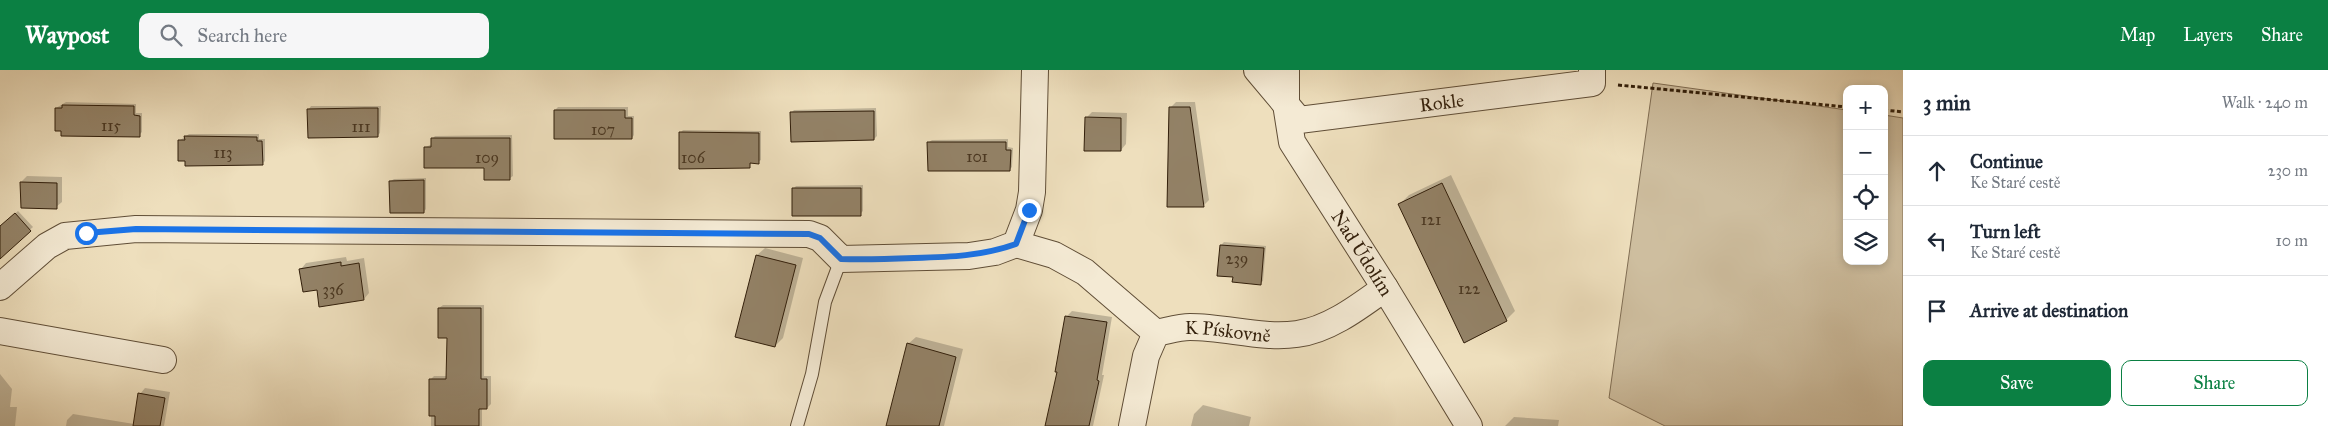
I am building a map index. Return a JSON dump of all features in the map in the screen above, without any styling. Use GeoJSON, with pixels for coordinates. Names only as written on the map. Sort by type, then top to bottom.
{"type":"FeatureCollection","features":[{"type":"Feature","properties":{"kind":"street"},"geometry":{"type":"LineString","coordinates":[[1016,244],[1029,210],[1032,192],[1035,70]]}},
{"type":"Feature","properties":{"kind":"street"},"geometry":{"type":"LineString","coordinates":[[1257,70],[1286,104]]}},
{"type":"Feature","properties":{"kind":"street","name":"Nad Údolím"},"geometry":{"type":"LineString","coordinates":[[1286,70],[1286,104],[1292,142],[1385,288],[1469,426]]}},
{"type":"Feature","properties":{"kind":"street","name":"Rokle"},"geometry":{"type":"LineString","coordinates":[[1286,104],[1299,120],[1592,76]]}},
{"type":"Feature","properties":{"kind":"street"},"geometry":{"type":"LineString","coordinates":[[0,287],[47,246],[65,236],[136,229],[809,234],[820,238],[841,259],[969,256],[995,252],[1016,244],[1054,254],[1085,272],[1156,333],[1146,356],[1132,426]]}},
{"type":"Feature","properties":{"kind":"street","name":"K Pískovně"},"geometry":{"type":"LineString","coordinates":[[1156,333],[1189,327],[1277,335],[1298,334],[1322,327],[1360,306],[1385,288]]}},
{"type":"Feature","properties":{"kind":"street"},"geometry":{"type":"LineString","coordinates":[[0,331],[163,360]]}},
{"type":"Feature","properties":{"kind":"lane"},"geometry":{"type":"LineString","coordinates":[[797,426],[812,374],[826,302],[841,259]]}},
{"type":"Feature","properties":{"kind":"path"},"geometry":{"type":"LineString","coordinates":[[1592,76],[1843,107]]}},
{"type":"Feature","properties":{"kind":"path"},"geometry":{"type":"LineString","coordinates":[[1888,110],[1903,112]]}},
{"type":"Feature","properties":{"kind":"shaded area"},"geometry":{"type":"Polygon","coordinates":[[[1653,83],[1843,109],[1843,265],[1888,265],[1888,116],[1903,118],[1903,426],[1665,426],[1609,398],[1653,83]]]}},
{"type":"Feature","properties":{"kind":"building"},"geometry":{"type":"Polygon","coordinates":[[[62,105],[134,106],[134,115],[140,116],[140,137],[61,136],[61,131],[55,131],[55,108],[62,108],[62,105]]]}},
{"type":"Feature","properties":{"kind":"building"},"geometry":{"type":"Polygon","coordinates":[[[1169,107],[1190,107],[1204,207],[1167,207],[1169,107]]]}},
{"type":"Feature","properties":{"kind":"building"},"geometry":{"type":"Polygon","coordinates":[[[378,108],[378,137],[308,138],[307,109],[378,108]]]}},
{"type":"Feature","properties":{"kind":"building"},"geometry":{"type":"Polygon","coordinates":[[[554,110],[625,110],[625,118],[632,118],[632,139],[554,139],[554,110]]]}},
{"type":"Feature","properties":{"kind":"building"},"geometry":{"type":"Polygon","coordinates":[[[874,111],[874,140],[791,142],[790,112],[874,111]]]}},
{"type":"Feature","properties":{"kind":"building"},"geometry":{"type":"Polygon","coordinates":[[[1085,117],[1121,118],[1121,151],[1084,151],[1085,117]]]}},
{"type":"Feature","properties":{"kind":"building"},"geometry":{"type":"Polygon","coordinates":[[[679,132],[759,133],[759,164],[750,163],[750,168],[679,169],[679,132]]]}},
{"type":"Feature","properties":{"kind":"building"},"geometry":{"type":"Polygon","coordinates":[[[184,136],[257,137],[257,141],[262,141],[263,165],[185,166],[185,161],[178,161],[178,140],[185,140],[184,136]]]}},
{"type":"Feature","properties":{"kind":"building"},"geometry":{"type":"Polygon","coordinates":[[[431,138],[510,138],[510,180],[484,180],[484,168],[424,168],[424,147],[431,147],[431,138]]]}},
{"type":"Feature","properties":{"kind":"building"},"geometry":{"type":"Polygon","coordinates":[[[927,142],[1006,142],[1006,150],[1011,150],[1010,171],[928,171],[927,142]]]}},
{"type":"Feature","properties":{"kind":"building"},"geometry":{"type":"Polygon","coordinates":[[[424,180],[424,213],[390,213],[389,181],[424,180]]]}},
{"type":"Feature","properties":{"kind":"building"},"geometry":{"type":"Polygon","coordinates":[[[20,182],[57,183],[57,209],[21,208],[20,182]]]}},
{"type":"Feature","properties":{"kind":"building"},"geometry":{"type":"Polygon","coordinates":[[[1442,183],[1507,321],[1464,343],[1398,204],[1442,183]]]}},
{"type":"Feature","properties":{"kind":"building"},"geometry":{"type":"Polygon","coordinates":[[[792,188],[861,188],[861,216],[792,216],[792,188]]]}},
{"type":"Feature","properties":{"kind":"building"},"geometry":{"type":"Polygon","coordinates":[[[15,213],[31,231],[0,259],[0,226],[15,213]]]}},
{"type":"Feature","properties":{"kind":"building"},"geometry":{"type":"Polygon","coordinates":[[[1220,245],[1264,248],[1261,285],[1232,282],[1233,277],[1217,276],[1220,245]]]}},
{"type":"Feature","properties":{"kind":"building"},"geometry":{"type":"Polygon","coordinates":[[[756,255],[796,265],[775,347],[735,337],[756,255]]]}},
{"type":"Feature","properties":{"kind":"building"},"geometry":{"type":"Polygon","coordinates":[[[341,262],[341,266],[359,263],[364,300],[319,307],[317,290],[303,292],[299,269],[341,262]]]}},
{"type":"Feature","properties":{"kind":"building"},"geometry":{"type":"Polygon","coordinates":[[[438,308],[481,308],[481,379],[487,379],[487,409],[479,409],[479,426],[435,426],[435,416],[429,416],[429,379],[446,379],[447,338],[438,338],[438,308]]]}},
{"type":"Feature","properties":{"kind":"building"},"geometry":{"type":"Polygon","coordinates":[[[1065,316],[1107,322],[1097,380],[1099,381],[1089,426],[1045,426],[1057,372],[1055,372],[1065,316]]]}},
{"type":"Feature","properties":{"kind":"building"},"geometry":{"type":"Polygon","coordinates":[[[907,343],[956,357],[939,426],[886,426],[907,343]]]}},
{"type":"Feature","properties":{"kind":"building"},"geometry":{"type":"Polygon","coordinates":[[[138,393],[165,398],[160,426],[133,426],[138,393]]]}},
{"type":"Feature","properties":{"kind":"route"},"geometry":{"type":"LineString","coordinates":[[86,233],[136,229],[809,234],[820,238],[841,259],[859,260],[969,256],[995,252],[1016,244],[1022,224],[1029,210]]}}]}
